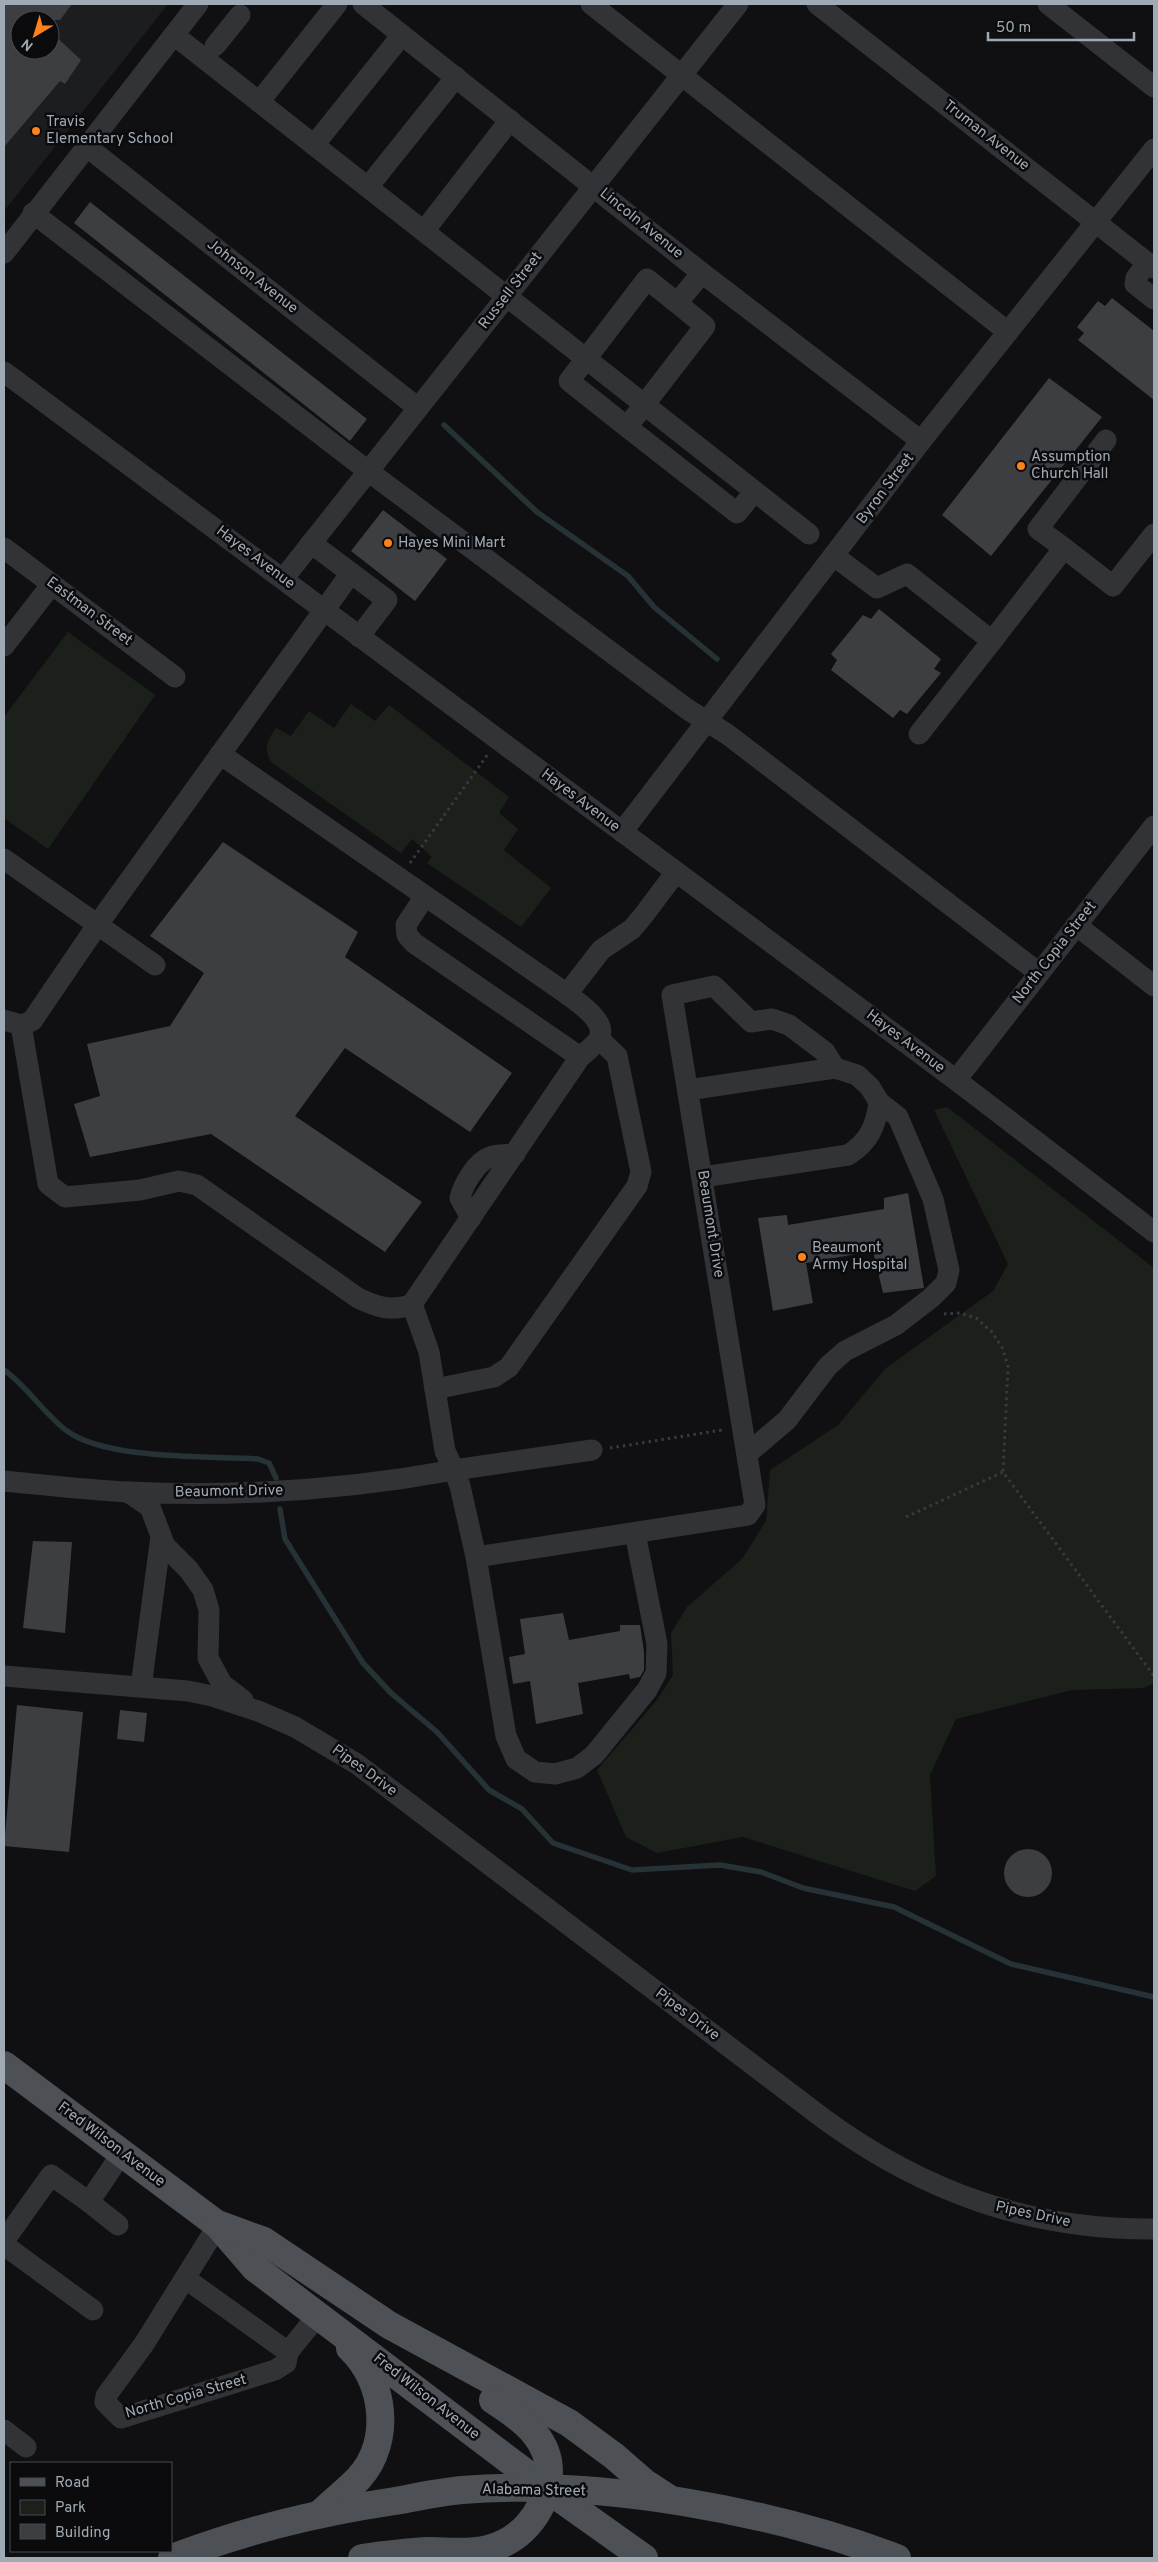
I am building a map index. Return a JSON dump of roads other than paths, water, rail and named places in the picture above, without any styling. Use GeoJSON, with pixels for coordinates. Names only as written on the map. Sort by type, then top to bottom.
{"type":"FeatureCollection","features":[{"type":"Feature","properties":{"kind":"main road","name":"Fred Wilson Avenue"},"geometry":{"type":"LineString","coordinates":[[4,2065],[218,2225],[255,2268],[319,2314],[547,2489],[644,2558]]}},
{"type":"Feature","properties":{"kind":"main road","name":"Fred Wilson Avenue"},"geometry":{"type":"LineString","coordinates":[[218,2225],[264,2241],[388,2325],[569,2423],[614,2456],[645,2483],[674,2502]]}},
{"type":"Feature","properties":{"kind":"main road"},"geometry":{"type":"LineString","coordinates":[[319,2314],[336,2335],[361,2358],[379,2395],[381,2428],[373,2453],[359,2478],[322,2512]]}},
{"type":"Feature","properties":{"kind":"main road"},"geometry":{"type":"LineString","coordinates":[[362,2558],[424,2552],[486,2550],[503,2544],[518,2535],[531,2522],[544,2502],[547,2489],[548,2458],[539,2436],[521,2419],[432,2359],[388,2325]]}},
{"type":"Feature","properties":{"kind":"main road","name":"Alabama Street"},"geometry":{"type":"LineString","coordinates":[[172,2558],[265,2526],[322,2512],[461,2490],[547,2489],[609,2492],[781,2522],[843,2539],[897,2558]]}},
{"type":"Feature","properties":{"kind":"street"},"geometry":{"type":"LineString","coordinates":[[4,253],[33,213],[198,4]]}},
{"type":"Feature","properties":{"kind":"street"},"geometry":{"type":"LineString","coordinates":[[260,102],[337,4]]}},
{"type":"Feature","properties":{"kind":"street","name":"Lincoln Avenue"},"geometry":{"type":"LineString","coordinates":[[363,4],[702,273],[921,441]]}},
{"type":"Feature","properties":{"kind":"street"},"geometry":{"type":"LineString","coordinates":[[591,4],[1008,332]]}},
{"type":"Feature","properties":{"kind":"street","name":"Russell Street"},"geometry":{"type":"LineString","coordinates":[[283,579],[738,4]]}},
{"type":"Feature","properties":{"kind":"street","name":"Truman Avenue"},"geometry":{"type":"LineString","coordinates":[[817,4],[1151,266]]}},
{"type":"Feature","properties":{"kind":"street"},"geometry":{"type":"LineString","coordinates":[[1048,4],[1154,87]]}},
{"type":"Feature","properties":{"kind":"street"},"geometry":{"type":"LineString","coordinates":[[215,46],[239,7]]}},
{"type":"Feature","properties":{"kind":"street"},"geometry":{"type":"LineString","coordinates":[[174,34],[809,534]]}},
{"type":"Feature","properties":{"kind":"street"},"geometry":{"type":"LineString","coordinates":[[314,145],[402,34]]}},
{"type":"Feature","properties":{"kind":"street"},"geometry":{"type":"LineString","coordinates":[[368,187],[456,77]]}},
{"type":"Feature","properties":{"kind":"street"},"geometry":{"type":"LineString","coordinates":[[424,231],[510,120]]}},
{"type":"Feature","properties":{"kind":"street","name":"Johnson Avenue"},"geometry":{"type":"LineString","coordinates":[[86,146],[418,408]]}},
{"type":"Feature","properties":{"kind":"street","name":"Byron Street"},"geometry":{"type":"LineString","coordinates":[[622,832],[921,441],[1154,149]]}},
{"type":"Feature","properties":{"kind":"street"},"geometry":{"type":"LineString","coordinates":[[33,213],[368,471],[707,722],[727,734],[1039,972]]}},
{"type":"Feature","properties":{"kind":"street"},"geometry":{"type":"LineString","coordinates":[[1151,266],[1136,278],[1135,284],[1154,299]]}},
{"type":"Feature","properties":{"kind":"street"},"geometry":{"type":"LineString","coordinates":[[677,303],[702,273]]}},
{"type":"Feature","properties":{"kind":"street"},"geometry":{"type":"LineString","coordinates":[[627,427],[705,326],[647,279],[569,381],[627,427],[737,513],[754,492]]}},
{"type":"Feature","properties":{"kind":"street","name":"Hayes Avenue"},"geometry":{"type":"LineString","coordinates":[[4,372],[956,1080],[1154,1232]]}},
{"type":"Feature","properties":{"kind":"street"},"geometry":{"type":"LineString","coordinates":[[1106,440],[1038,529],[1113,586],[1154,534]]}},
{"type":"Feature","properties":{"kind":"street"},"geometry":{"type":"LineString","coordinates":[[311,543],[387,600],[359,637]]}},
{"type":"Feature","properties":{"kind":"street","name":"Eastman Street"},"geometry":{"type":"LineString","coordinates":[[4,548],[175,676]]}},
{"type":"Feature","properties":{"kind":"street"},"geometry":{"type":"LineString","coordinates":[[919,734],[1064,548]]}},
{"type":"Feature","properties":{"kind":"street"},"geometry":{"type":"LineString","coordinates":[[834,556],[877,588],[907,574],[992,641]]}},
{"type":"Feature","properties":{"kind":"street"},"geometry":{"type":"LineString","coordinates":[[220,754],[567,994],[596,1019],[600,1029],[599,1039],[580,1057],[412,1305],[395,1310],[387,1309],[372,1305],[358,1298],[197,1185],[179,1181],[140,1190],[65,1197],[48,1184],[12,1023],[32,1021],[98,924],[323,610],[351,573]]}},
{"type":"Feature","properties":{"kind":"street"},"geometry":{"type":"LineString","coordinates":[[4,646],[52,584]]}},
{"type":"Feature","properties":{"kind":"street","name":"North Copia Street"},"geometry":{"type":"LineString","coordinates":[[956,1080],[1154,826]]}},
{"type":"Feature","properties":{"kind":"street"},"geometry":{"type":"LineString","coordinates":[[4,859],[155,965]]}},
{"type":"Feature","properties":{"kind":"street"},"geometry":{"type":"LineString","coordinates":[[567,994],[601,950],[632,929],[676,872]]}},
{"type":"Feature","properties":{"kind":"street"},"geometry":{"type":"LineString","coordinates":[[425,896],[406,926],[407,935],[414,943],[580,1057]]}},
{"type":"Feature","properties":{"kind":"street"},"geometry":{"type":"LineString","coordinates":[[1076,925],[1154,986]]}},
{"type":"Feature","properties":{"kind":"street","name":"Beaumont Drive"},"geometry":{"type":"LineString","coordinates":[[476,1557],[748,1514],[755,1505],[672,995],[714,986],[751,1022],[772,1019],[788,1026],[825,1052],[835,1068]]}},
{"type":"Feature","properties":{"kind":"street"},"geometry":{"type":"LineString","coordinates":[[435,1389],[494,1378],[509,1367],[636,1186],[641,1172],[617,1056],[599,1039]]}},
{"type":"Feature","properties":{"kind":"street"},"geometry":{"type":"LineString","coordinates":[[688,1090],[835,1068],[858,1075],[870,1087],[879,1102],[898,1116],[933,1199],[949,1270],[946,1283],[931,1298],[896,1325],[845,1351],[812,1384],[787,1420],[748,1453]]}},
{"type":"Feature","properties":{"kind":"street"},"geometry":{"type":"LineString","coordinates":[[702,1177],[848,1156],[861,1148],[871,1135],[877,1120],[879,1102]]}},
{"type":"Feature","properties":{"kind":"street"},"geometry":{"type":"LineString","coordinates":[[412,1305],[429,1352],[445,1450],[460,1486],[476,1557],[506,1736],[516,1759],[536,1772],[555,1774],[577,1768],[594,1755],[647,1690],[656,1674],[657,1644],[635,1533]]}},
{"type":"Feature","properties":{"kind":"street","name":"Beaumont Drive"},"geometry":{"type":"LineString","coordinates":[[4,1481],[128,1492],[286,1492],[352,1486],[592,1450]]}},
{"type":"Feature","properties":{"kind":"street","name":"Pipes Drive"},"geometry":{"type":"LineString","coordinates":[[128,1492],[150,1507],[165,1546],[189,1570],[203,1590],[209,1610],[208,1658],[222,1684],[258,1711]]}},
{"type":"Feature","properties":{"kind":"street"},"geometry":{"type":"LineString","coordinates":[[140,1687],[161,1536]]}},
{"type":"Feature","properties":{"kind":"street","name":"Pipes Drive"},"geometry":{"type":"LineString","coordinates":[[4,1676],[188,1691],[258,1711],[295,1727],[357,1764],[824,2119],[898,2167],[954,2193],[1017,2214],[1096,2227],[1154,2229]]}},
{"type":"Feature","properties":{"kind":"street"},"geometry":{"type":"LineString","coordinates":[[88,2202],[122,2153]]}},
{"type":"Feature","properties":{"kind":"street"},"geometry":{"type":"LineString","coordinates":[[93,2310],[4,2243],[52,2176],[118,2225]]}},
{"type":"Feature","properties":{"kind":"street","name":"North Copia Street"},"geometry":{"type":"LineString","coordinates":[[218,2225],[144,2344],[106,2396],[105,2402],[121,2418],[275,2370],[286,2363],[288,2352],[319,2314]]}},
{"type":"Feature","properties":{"kind":"street"},"geometry":{"type":"LineString","coordinates":[[186,2279],[288,2352]]}},
{"type":"Feature","properties":{"kind":"street"},"geometry":{"type":"LineString","coordinates":[[4,2430],[26,2447]]}},
{"type":"Feature","properties":{"kind":"waterway"},"geometry":{"type":"LineString","coordinates":[[444,425],[537,512],[628,576],[654,607],[717,659]]}},
{"type":"Feature","properties":{"kind":"waterway"},"geometry":{"type":"LineString","coordinates":[[4,1370],[21,1384],[58,1424],[85,1440],[107,1447],[159,1455],[258,1459],[269,1463],[276,1478]]}},
{"type":"Feature","properties":{"kind":"waterway"},"geometry":{"type":"LineString","coordinates":[[280,1509],[285,1539],[363,1663],[391,1693],[437,1732],[489,1790],[522,1809],[553,1843],[632,1870],[720,1865],[761,1872],[803,1888],[894,1907],[1011,1964],[1154,1997]]}},
{"type":"Feature","properties":{"kind":"place","name":"Travis Elementary School"},"geometry":{"type":"Point","coordinates":[36,131]}},
{"type":"Feature","properties":{"kind":"place","name":"Assumption Church Hall"},"geometry":{"type":"Point","coordinates":[1021,466]}},
{"type":"Feature","properties":{"kind":"place","name":"Hayes Mini Mart"},"geometry":{"type":"Point","coordinates":[388,543]}},
{"type":"Feature","properties":{"kind":"place","name":"Beaumont Army Hospital"},"geometry":{"type":"Point","coordinates":[802,1257]}}]}
